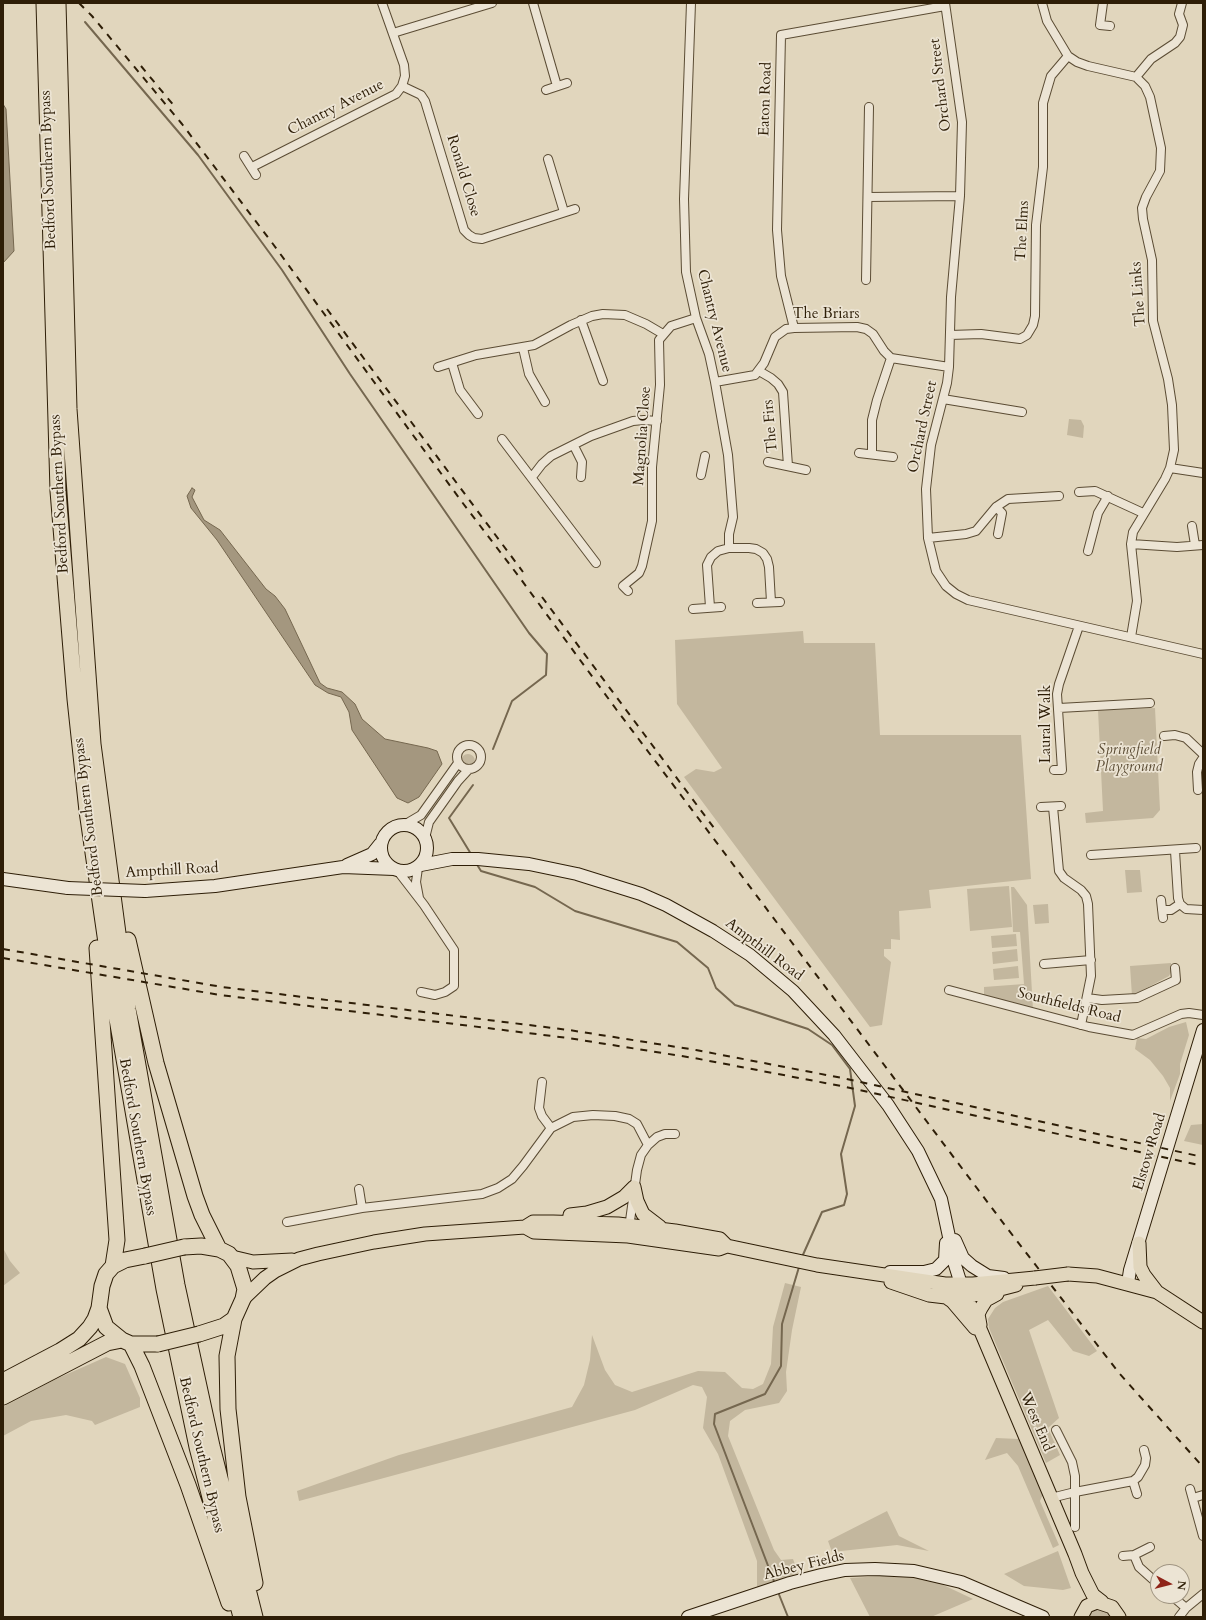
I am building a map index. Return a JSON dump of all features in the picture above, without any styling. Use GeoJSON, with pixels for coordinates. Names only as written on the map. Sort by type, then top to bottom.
{"type":"FeatureCollection","features":[{"type":"Feature","properties":{"kind":"highway","name":"Bedford Southern Bypass"},"geometry":{"type":"LineString","coordinates":[[44,3],[58,491],[74,691],[87,811],[117,1019],[164,1289],[197,1447],[242,1617]]}},
{"type":"Feature","properties":{"kind":"highway","name":"Bedford Southern Bypass"},"geometry":{"type":"LineString","coordinates":[[58,3],[69,409],[93,744],[128,1009],[177,1285],[212,1446],[255,1617]]}},
{"type":"Feature","properties":{"kind":"highway"},"geometry":{"type":"LineString","coordinates":[[93,744],[124,922],[153,1049],[202,1216],[243,1278],[245,1289],[243,1299],[234,1319],[229,1338],[227,1356],[228,1409],[238,1497],[261,1617]]}},
{"type":"Feature","properties":{"kind":"highway"},"geometry":{"type":"LineString","coordinates":[[87,811],[89,876],[100,982],[111,1171],[117,1240],[113,1266]]}},
{"type":"Feature","properties":{"kind":"highway"},"geometry":{"type":"LineString","coordinates":[[3,1381],[54,1355],[79,1339],[96,1319],[102,1286],[106,1274],[113,1266],[125,1260],[184,1247],[201,1246],[226,1253]]}},
{"type":"Feature","properties":{"kind":"highway"},"geometry":{"type":"LineString","coordinates":[[99,1308],[106,1327],[113,1335],[126,1342],[142,1366],[188,1485],[234,1617]]}},
{"type":"Feature","properties":{"kind":"highway"},"geometry":{"type":"LineString","coordinates":[[3,1397],[107,1343],[126,1342],[158,1344],[224,1326],[234,1319]]}},
{"type":"Feature","properties":{"kind":"main road"},"geometry":{"type":"LineString","coordinates":[[404,825],[418,830],[425,840],[426,855],[420,867],[408,872],[395,870],[384,858],[380,844],[384,835],[391,829],[404,825]]}},
{"type":"Feature","properties":{"kind":"main road","name":"Ampthill Road"},"geometry":{"type":"LineString","coordinates":[[425,840],[436,851],[452,859]]}},
{"type":"Feature","properties":{"kind":"main road","name":"Ampthill Road"},"geometry":{"type":"LineString","coordinates":[[343,867],[372,854],[380,844]]}},
{"type":"Feature","properties":{"kind":"main road","name":"Ampthill Road"},"geometry":{"type":"LineString","coordinates":[[420,867],[452,859],[473,859],[529,864],[567,871],[623,888],[690,918],[750,955],[806,1004],[862,1070],[921,1156],[939,1194],[946,1220],[954,1265],[963,1290]]}},
{"type":"Feature","properties":{"kind":"main road","name":"Ampthill Road"},"geometry":{"type":"LineString","coordinates":[[3,879],[68,888],[145,891],[214,886],[343,867],[395,870]]}},
{"type":"Feature","properties":{"kind":"main road","name":"Elstow Road"},"geometry":{"type":"LineString","coordinates":[[1128,1283],[1130,1270],[1140,1243],[1200,1051],[1203,1030]]}},
{"type":"Feature","properties":{"kind":"main road"},"geometry":{"type":"LineString","coordinates":[[553,1222],[560,1216],[587,1213],[607,1207],[624,1197],[634,1187]]}},
{"type":"Feature","properties":{"kind":"main road"},"geometry":{"type":"LineString","coordinates":[[634,1187],[637,1201],[643,1214],[662,1229]]}},
{"type":"Feature","properties":{"kind":"main road"},"geometry":{"type":"LineString","coordinates":[[869,1274],[924,1272],[936,1269],[943,1264],[946,1256],[946,1220]]}},
{"type":"Feature","properties":{"kind":"main road","name":"Ampthill Road"},"geometry":{"type":"LineString","coordinates":[[946,1220],[961,1254],[972,1266],[994,1278],[1034,1278]]}},
{"type":"Feature","properties":{"kind":"main road"},"geometry":{"type":"LineString","coordinates":[[226,1253],[253,1262],[299,1259],[374,1242],[425,1234],[526,1227],[533,1222],[553,1222],[629,1230],[719,1249],[727,1246],[816,1265],[981,1294],[1012,1286],[1034,1278]]}},
{"type":"Feature","properties":{"kind":"main road"},"geometry":{"type":"LineString","coordinates":[[526,1227],[534,1232],[662,1229],[720,1239],[727,1246]]}},
{"type":"Feature","properties":{"kind":"main road"},"geometry":{"type":"LineString","coordinates":[[1140,1243],[1140,1267],[1157,1292]]}},
{"type":"Feature","properties":{"kind":"main road"},"geometry":{"type":"LineString","coordinates":[[243,1299],[265,1278],[299,1259]]}},
{"type":"Feature","properties":{"kind":"main road"},"geometry":{"type":"LineString","coordinates":[[869,1274],[922,1293],[946,1297],[952,1301],[982,1337]]}},
{"type":"Feature","properties":{"kind":"main road"},"geometry":{"type":"LineString","coordinates":[[946,1297],[963,1290],[1034,1278],[1068,1274],[1097,1276],[1128,1283],[1157,1292],[1203,1322]]}},
{"type":"Feature","properties":{"kind":"main road"},"geometry":{"type":"LineString","coordinates":[[982,1337],[978,1314],[984,1302],[1012,1286]]}},
{"type":"Feature","properties":{"kind":"main road","name":"West End"},"geometry":{"type":"LineString","coordinates":[[963,1290],[1082,1573],[1093,1595],[1112,1607],[1120,1615]]}},
{"type":"Feature","properties":{"kind":"main road","name":"Abbey Fields"},"geometry":{"type":"LineString","coordinates":[[688,1617],[790,1583],[845,1570],[876,1569],[914,1571],[970,1585],[1043,1617]]}},
{"type":"Feature","properties":{"kind":"main road","name":"West End"},"geometry":{"type":"LineString","coordinates":[[1082,1573],[1082,1615]]}},
{"type":"Feature","properties":{"kind":"main road"},"geometry":{"type":"LineString","coordinates":[[1082,1615],[1090,1604],[1102,1602]]}},
{"type":"Feature","properties":{"kind":"street","name":"Chantry Avenue"},"geometry":{"type":"LineString","coordinates":[[252,167],[396,94],[402,86],[405,76],[404,65],[394,33],[382,3]]}},
{"type":"Feature","properties":{"kind":"street"},"geometry":{"type":"LineString","coordinates":[[394,33],[489,3]]}},
{"type":"Feature","properties":{"kind":"street"},"geometry":{"type":"LineString","coordinates":[[533,3],[557,86]]}},
{"type":"Feature","properties":{"kind":"street","name":"Chantry Avenue"},"geometry":{"type":"LineString","coordinates":[[691,3],[685,214],[686,272],[696,318],[709,354],[728,455],[733,517],[729,534],[728,548]]}},
{"type":"Feature","properties":{"kind":"street"},"geometry":{"type":"LineString","coordinates":[[1042,3],[1050,26],[1068,56],[1077,62],[1088,66],[1136,77],[1151,59],[1175,43],[1180,37],[1183,25],[1179,14],[1182,3]]}},
{"type":"Feature","properties":{"kind":"street"},"geometry":{"type":"LineString","coordinates":[[1103,3],[1100,25],[1110,26]]}},
{"type":"Feature","properties":{"kind":"street","name":"Orchard Street"},"geometry":{"type":"LineString","coordinates":[[945,5],[962,122],[960,196],[951,297],[949,367],[943,399],[930,446],[927,471],[926,489],[928,538],[936,571],[946,586],[956,594],[968,600],[1203,654]]}},
{"type":"Feature","properties":{"kind":"street","name":"Eaton Road"},"geometry":{"type":"LineString","coordinates":[[794,328],[781,276],[776,230],[781,34],[945,5]]}},
{"type":"Feature","properties":{"kind":"street","name":"The Elms"},"geometry":{"type":"LineString","coordinates":[[950,335],[981,334],[1020,339],[1027,335],[1033,325],[1035,316],[1036,225],[1042,167],[1043,103],[1051,76],[1068,56]]}},
{"type":"Feature","properties":{"kind":"street","name":"The Links"},"geometry":{"type":"LineString","coordinates":[[1131,637],[1138,601],[1131,544],[1133,532],[1170,468],[1174,450],[1173,417],[1168,379],[1153,321],[1152,260],[1142,208],[1160,171],[1162,157],[1150,97],[1145,86],[1136,77]]}},
{"type":"Feature","properties":{"kind":"street"},"geometry":{"type":"LineString","coordinates":[[546,90],[567,83]]}},
{"type":"Feature","properties":{"kind":"street","name":"Ronald Close"},"geometry":{"type":"LineString","coordinates":[[402,86],[421,95],[425,101],[464,230],[469,235],[474,238],[482,239],[575,209]]}},
{"type":"Feature","properties":{"kind":"street"},"geometry":{"type":"LineString","coordinates":[[866,280],[869,107]]}},
{"type":"Feature","properties":{"kind":"street"},"geometry":{"type":"LineString","coordinates":[[244,156],[256,175]]}},
{"type":"Feature","properties":{"kind":"street"},"geometry":{"type":"LineString","coordinates":[[548,159],[564,212]]}},
{"type":"Feature","properties":{"kind":"street"},"geometry":{"type":"LineString","coordinates":[[868,197],[960,196]]}},
{"type":"Feature","properties":{"kind":"street"},"geometry":{"type":"LineString","coordinates":[[438,367],[476,355],[534,345],[581,320],[603,314],[625,315],[646,324],[663,334],[671,326],[696,318]]}},
{"type":"Feature","properties":{"kind":"street"},"geometry":{"type":"LineString","coordinates":[[581,320],[595,371],[602,381]]}},
{"type":"Feature","properties":{"kind":"street","name":"The Briars"},"geometry":{"type":"LineString","coordinates":[[759,371],[775,337],[786,329],[794,328],[857,327],[866,329],[873,334],[884,351],[891,358]]}},
{"type":"Feature","properties":{"kind":"street","name":"Magnolia Close"},"geometry":{"type":"LineString","coordinates":[[628,591],[623,586],[636,576],[642,566],[652,521],[652,467],[660,385],[658,347],[663,334]]}},
{"type":"Feature","properties":{"kind":"street"},"geometry":{"type":"LineString","coordinates":[[522,348],[529,374],[545,402]]}},
{"type":"Feature","properties":{"kind":"street"},"geometry":{"type":"LineString","coordinates":[[872,454],[872,420],[891,358],[949,367]]}},
{"type":"Feature","properties":{"kind":"street"},"geometry":{"type":"LineString","coordinates":[[452,363],[460,390],[478,414]]}},
{"type":"Feature","properties":{"kind":"street"},"geometry":{"type":"LineString","coordinates":[[715,382],[748,377],[755,375],[759,371]]}},
{"type":"Feature","properties":{"kind":"street","name":"The Firs"},"geometry":{"type":"LineString","coordinates":[[759,371],[778,384],[783,392],[788,466]]}},
{"type":"Feature","properties":{"kind":"street"},"geometry":{"type":"LineString","coordinates":[[943,399],[1022,412]]}},
{"type":"Feature","properties":{"kind":"street"},"geometry":{"type":"LineString","coordinates":[[532,477],[542,464],[551,456],[574,446],[591,436],[633,421],[657,421]]}},
{"type":"Feature","properties":{"kind":"street"},"geometry":{"type":"LineString","coordinates":[[502,439],[596,563]]}},
{"type":"Feature","properties":{"kind":"street"},"geometry":{"type":"LineString","coordinates":[[574,446],[582,462],[581,476]]}},
{"type":"Feature","properties":{"kind":"street"},"geometry":{"type":"LineString","coordinates":[[859,453],[893,457]]}},
{"type":"Feature","properties":{"kind":"street"},"geometry":{"type":"LineString","coordinates":[[701,475],[705,456]]}},
{"type":"Feature","properties":{"kind":"street","name":"The Firs"},"geometry":{"type":"LineString","coordinates":[[768,462],[806,470]]}},
{"type":"Feature","properties":{"kind":"street"},"geometry":{"type":"LineString","coordinates":[[1170,468],[1203,473]]}},
{"type":"Feature","properties":{"kind":"street"},"geometry":{"type":"LineString","coordinates":[[1079,492],[1095,491],[1143,513]]}},
{"type":"Feature","properties":{"kind":"street"},"geometry":{"type":"LineString","coordinates":[[928,538],[966,534],[976,531],[996,507],[1008,499],[1059,496]]}},
{"type":"Feature","properties":{"kind":"street"},"geometry":{"type":"LineString","coordinates":[[1089,551],[1098,512],[1108,496]]}},
{"type":"Feature","properties":{"kind":"street"},"geometry":{"type":"LineString","coordinates":[[996,507],[1002,513],[998,534]]}},
{"type":"Feature","properties":{"kind":"street"},"geometry":{"type":"LineString","coordinates":[[1131,544],[1177,547],[1199,545],[1192,526]]}},
{"type":"Feature","properties":{"kind":"street"},"geometry":{"type":"LineString","coordinates":[[710,607],[707,565],[711,557],[718,551],[728,548],[749,548],[763,553],[767,559],[769,567],[771,602]]}},
{"type":"Feature","properties":{"kind":"street"},"geometry":{"type":"LineString","coordinates":[[757,603],[780,602]]}},
{"type":"Feature","properties":{"kind":"street"},"geometry":{"type":"LineString","coordinates":[[693,609],[721,607]]}},
{"type":"Feature","properties":{"kind":"street","name":"Laural Walk"},"geometry":{"type":"LineString","coordinates":[[1054,770],[1062,770],[1059,684],[1079,626]]}},
{"type":"Feature","properties":{"kind":"street"},"geometry":{"type":"LineString","coordinates":[[1059,708],[1150,703]]}},
{"type":"Feature","properties":{"kind":"street"},"geometry":{"type":"LineString","coordinates":[[1164,736],[1175,735],[1186,738],[1203,754]]}},
{"type":"Feature","properties":{"kind":"street"},"geometry":{"type":"LineString","coordinates":[[468,745],[475,747],[480,752],[481,758],[476,767],[469,769],[463,768],[458,763],[457,756],[462,747],[468,745]]}},
{"type":"Feature","properties":{"kind":"street"},"geometry":{"type":"LineString","coordinates":[[1198,790],[1196,772],[1203,758]]}},
{"type":"Feature","properties":{"kind":"street"},"geometry":{"type":"LineString","coordinates":[[404,825],[421,815],[458,763]]}},
{"type":"Feature","properties":{"kind":"street"},"geometry":{"type":"LineString","coordinates":[[425,840],[429,822],[458,781],[469,769]]}},
{"type":"Feature","properties":{"kind":"street"},"geometry":{"type":"LineString","coordinates":[[1041,807],[1057,806],[1059,871],[1064,878],[1081,890],[1086,896],[1091,976],[1081,1025]]}},
{"type":"Feature","properties":{"kind":"street"},"geometry":{"type":"LineString","coordinates":[[1091,855],[1196,848]]}},
{"type":"Feature","properties":{"kind":"street"},"geometry":{"type":"LineString","coordinates":[[1175,850],[1178,898],[1180,904],[1186,909],[1203,910]]}},
{"type":"Feature","properties":{"kind":"street"},"geometry":{"type":"LineString","coordinates":[[419,899],[416,882],[420,867]]}},
{"type":"Feature","properties":{"kind":"street"},"geometry":{"type":"LineString","coordinates":[[395,870],[419,899],[451,943],[454,950],[454,986],[445,992],[435,995],[421,992]]}},
{"type":"Feature","properties":{"kind":"street"},"geometry":{"type":"LineString","coordinates":[[1161,900],[1162,914],[1180,904]]}},
{"type":"Feature","properties":{"kind":"street"},"geometry":{"type":"LineString","coordinates":[[1044,964],[1091,960]]}},
{"type":"Feature","properties":{"kind":"street"},"geometry":{"type":"LineString","coordinates":[[1087,998],[1102,1000],[1137,998],[1176,980],[1175,968]]}},
{"type":"Feature","properties":{"kind":"street","name":"Southfields Road"},"geometry":{"type":"LineString","coordinates":[[949,990],[1081,1025],[1133,1035],[1181,1014],[1189,1013],[1203,1015]]}},
{"type":"Feature","properties":{"kind":"street"},"geometry":{"type":"LineString","coordinates":[[542,1082],[539,1108],[542,1116],[551,1128]]}},
{"type":"Feature","properties":{"kind":"street"},"geometry":{"type":"LineString","coordinates":[[287,1222],[362,1208],[482,1194],[498,1188],[512,1179],[551,1128],[573,1117],[593,1115],[615,1116],[629,1119],[637,1124],[648,1145]]}},
{"type":"Feature","properties":{"kind":"street"},"geometry":{"type":"LineString","coordinates":[[629,1230],[634,1187],[641,1155],[648,1145],[657,1137],[665,1134],[675,1134]]}},
{"type":"Feature","properties":{"kind":"street"},"geometry":{"type":"LineString","coordinates":[[359,1189],[362,1208]]}},
{"type":"Feature","properties":{"kind":"street"},"geometry":{"type":"LineString","coordinates":[[1056,1430],[1072,1462],[1075,1492],[1075,1527]]}},
{"type":"Feature","properties":{"kind":"street"},"geometry":{"type":"LineString","coordinates":[[1051,1498],[1075,1492],[1133,1482],[1142,1473],[1145,1466],[1146,1458],[1144,1450]]}},
{"type":"Feature","properties":{"kind":"street"},"geometry":{"type":"LineString","coordinates":[[1133,1482],[1138,1494]]}},
{"type":"Feature","properties":{"kind":"street"},"geometry":{"type":"LineString","coordinates":[[1203,1495],[1191,1494],[1203,1536]]}},
{"type":"Feature","properties":{"kind":"street"},"geometry":{"type":"LineString","coordinates":[[1122,1556],[1134,1554],[1150,1547]]}},
{"type":"Feature","properties":{"kind":"street"},"geometry":{"type":"LineString","coordinates":[[1134,1554],[1139,1567],[1150,1577]]}},
{"type":"Feature","properties":{"kind":"street"},"geometry":{"type":"LineString","coordinates":[[1179,1617],[1186,1608],[1203,1594]]}},
{"type":"Feature","properties":{"kind":"street"},"geometry":{"type":"LineString","coordinates":[[1181,1604],[1186,1608]]}},
{"type":"Feature","properties":{"kind":"green space"},"geometry":{"type":"Polygon","coordinates":[[[1069,419],[1081,420],[1084,426],[1083,438],[1067,435],[1069,419]]]}},
{"type":"Feature","properties":{"kind":"green space"},"geometry":{"type":"Polygon","coordinates":[[[803,631],[804,643],[875,643],[880,735],[1021,735],[1031,879],[929,890],[931,908],[899,911],[900,940],[891,939],[891,949],[884,949],[884,956],[891,962],[882,1025],[870,1027],[684,777],[696,769],[714,772],[722,768],[677,704],[675,640],[803,631]]]}},
{"type":"Feature","properties":{"kind":"green space","name":"Springfield Playground"},"geometry":{"type":"Polygon","coordinates":[[[1155,708],[1160,810],[1153,818],[1086,823],[1085,813],[1103,811],[1098,710],[1155,708]]]}},
{"type":"Feature","properties":{"kind":"green space"},"geometry":{"type":"Polygon","coordinates":[[[468,754],[473,756],[475,761],[473,766],[468,768],[463,766],[461,761],[463,756],[468,754]]]}},
{"type":"Feature","properties":{"kind":"green space"},"geometry":{"type":"Polygon","coordinates":[[[1125,870],[1140,870],[1142,892],[1127,893],[1125,870]]]}},
{"type":"Feature","properties":{"kind":"green space"},"geometry":{"type":"Polygon","coordinates":[[[1009,886],[1012,927],[970,931],[967,889],[1009,886]]]}},
{"type":"Feature","properties":{"kind":"green space"},"geometry":{"type":"Polygon","coordinates":[[[1011,887],[1014,887],[1027,905],[1033,1010],[984,997],[984,987],[1024,984],[1020,932],[1013,932],[1011,887]]]}},
{"type":"Feature","properties":{"kind":"green space"},"geometry":{"type":"Polygon","coordinates":[[[1048,904],[1049,923],[1035,924],[1033,905],[1048,904]]]}},
{"type":"Feature","properties":{"kind":"green space"},"geometry":{"type":"Polygon","coordinates":[[[1016,934],[1017,946],[992,948],[991,936],[1016,934]]]}},
{"type":"Feature","properties":{"kind":"green space"},"geometry":{"type":"Polygon","coordinates":[[[1017,949],[1018,961],[993,964],[992,952],[1017,949]]]}},
{"type":"Feature","properties":{"kind":"green space"},"geometry":{"type":"Polygon","coordinates":[[[1171,963],[1171,972],[1169,976],[1132,996],[1130,966],[1171,963]]]}},
{"type":"Feature","properties":{"kind":"green space"},"geometry":{"type":"Polygon","coordinates":[[[1018,966],[1019,978],[994,980],[993,969],[1018,966]]]}},
{"type":"Feature","properties":{"kind":"green space"},"geometry":{"type":"Polygon","coordinates":[[[1186,1022],[1189,1035],[1180,1064],[1180,1074],[1170,1101],[1170,1088],[1163,1076],[1150,1060],[1135,1049],[1137,1038],[1146,1039],[1169,1027],[1186,1022]]]}},
{"type":"Feature","properties":{"kind":"green space"},"geometry":{"type":"Polygon","coordinates":[[[1203,1124],[1203,1145],[1184,1141],[1191,1125],[1203,1124]]]}},
{"type":"Feature","properties":{"kind":"green space"},"geometry":{"type":"Polygon","coordinates":[[[3,1248],[10,1261],[20,1273],[3,1286],[3,1248]]]}},
{"type":"Feature","properties":{"kind":"green space"},"geometry":{"type":"Polygon","coordinates":[[[785,1283],[801,1287],[792,1330],[786,1372],[787,1391],[779,1403],[745,1410],[730,1421],[728,1436],[774,1550],[781,1560],[793,1559],[798,1573],[757,1587],[757,1561],[718,1454],[703,1428],[707,1397],[702,1387],[693,1385],[635,1410],[299,1501],[297,1491],[399,1455],[572,1407],[584,1385],[590,1360],[592,1335],[605,1370],[615,1385],[632,1392],[698,1371],[725,1372],[742,1388],[753,1389],[763,1384],[771,1364],[773,1327],[785,1283]]]}},
{"type":"Feature","properties":{"kind":"green space"},"geometry":{"type":"Polygon","coordinates":[[[1048,1286],[1097,1351],[1089,1356],[1073,1351],[1048,1320],[1029,1330],[1059,1418],[1048,1428],[1060,1455],[1046,1463],[989,1328],[988,1319],[995,1308],[1003,1302],[1048,1286]]]}},
{"type":"Feature","properties":{"kind":"green space"},"geometry":{"type":"Polygon","coordinates":[[[106,1357],[125,1364],[140,1398],[140,1407],[95,1425],[92,1421],[66,1415],[31,1421],[3,1436],[3,1407],[56,1379],[106,1357]]]}},
{"type":"Feature","properties":{"kind":"green space"},"geometry":{"type":"Polygon","coordinates":[[[996,1438],[1019,1439],[1044,1492],[1040,1501],[1059,1545],[1053,1548],[1018,1466],[1007,1453],[985,1460],[996,1438]]]}},
{"type":"Feature","properties":{"kind":"green space"},"geometry":{"type":"Polygon","coordinates":[[[887,1511],[899,1536],[929,1551],[897,1545],[832,1552],[828,1541],[887,1511]]]}},
{"type":"Feature","properties":{"kind":"green space"},"geometry":{"type":"Polygon","coordinates":[[[1058,1551],[1071,1588],[1063,1590],[1024,1586],[1004,1574],[1058,1551]]]}},
{"type":"Feature","properties":{"kind":"green space"},"geometry":{"type":"Polygon","coordinates":[[[898,1575],[937,1582],[973,1599],[931,1617],[870,1617],[850,1578],[898,1575]]]}},
{"type":"Feature","properties":{"kind":"green space"},"geometry":{"type":"Polygon","coordinates":[[[1104,1608],[1113,1617],[1086,1617],[1091,1610],[1104,1608]]]}},
{"type":"Feature","properties":{"kind":"shaded area"},"geometry":{"type":"Polygon","coordinates":[[[3,104],[6,109],[14,251],[3,263],[3,104]]]}},
{"type":"Feature","properties":{"kind":"shaded area"},"geometry":{"type":"Polygon","coordinates":[[[192,488],[195,490],[192,497],[204,520],[220,530],[266,589],[275,596],[285,609],[320,683],[327,688],[342,692],[355,704],[362,719],[385,739],[437,751],[442,764],[419,797],[408,803],[397,798],[352,730],[349,712],[341,697],[328,693],[315,685],[217,540],[191,508],[187,496],[192,488]]]}},
{"type":"Feature","properties":{"kind":"waterway"},"geometry":{"type":"LineString","coordinates":[[85,22],[198,155],[282,270],[350,374],[529,633],[547,654],[546,675],[512,701],[493,749]]}},
{"type":"Feature","properties":{"kind":"waterway"},"geometry":{"type":"LineString","coordinates":[[471,854],[449,818],[473,785]]}},
{"type":"Feature","properties":{"kind":"waterway"},"geometry":{"type":"LineString","coordinates":[[476,863],[481,871],[535,887],[575,911],[677,942],[708,968],[716,988],[735,1005],[808,1029],[832,1045],[850,1069],[855,1106],[841,1154],[847,1194],[844,1205],[822,1212],[802,1257]]}},
{"type":"Feature","properties":{"kind":"waterway"},"geometry":{"type":"LineString","coordinates":[[775,1584],[714,1424],[715,1414],[765,1394],[781,1366],[782,1324],[799,1267]]}},
{"type":"Feature","properties":{"kind":"waterway"},"geometry":{"type":"LineString","coordinates":[[778,1592],[788,1617]]}},
{"type":"Feature","properties":{"kind":"railway"},"geometry":{"type":"LineString","coordinates":[[79,3],[92,16],[182,124],[273,244],[616,709],[1007,1228],[1119,1373],[1203,1467]]}},
{"type":"Feature","properties":{"kind":"railway"},"geometry":{"type":"LineString","coordinates":[[141,66],[175,107]]}},
{"type":"Feature","properties":{"kind":"railway"},"geometry":{"type":"LineString","coordinates":[[327,309],[523,572]]}},
{"type":"Feature","properties":{"kind":"railway"},"geometry":{"type":"LineString","coordinates":[[542,597],[714,828]]}},
{"type":"Feature","properties":{"kind":"railway"},"geometry":{"type":"LineString","coordinates":[[3,949],[222,987],[569,1030],[696,1050],[842,1078],[1203,1157]]}},
{"type":"Feature","properties":{"kind":"railway"},"geometry":{"type":"LineString","coordinates":[[3,958],[220,995],[568,1038],[694,1058],[841,1086],[1203,1166]]}}]}
